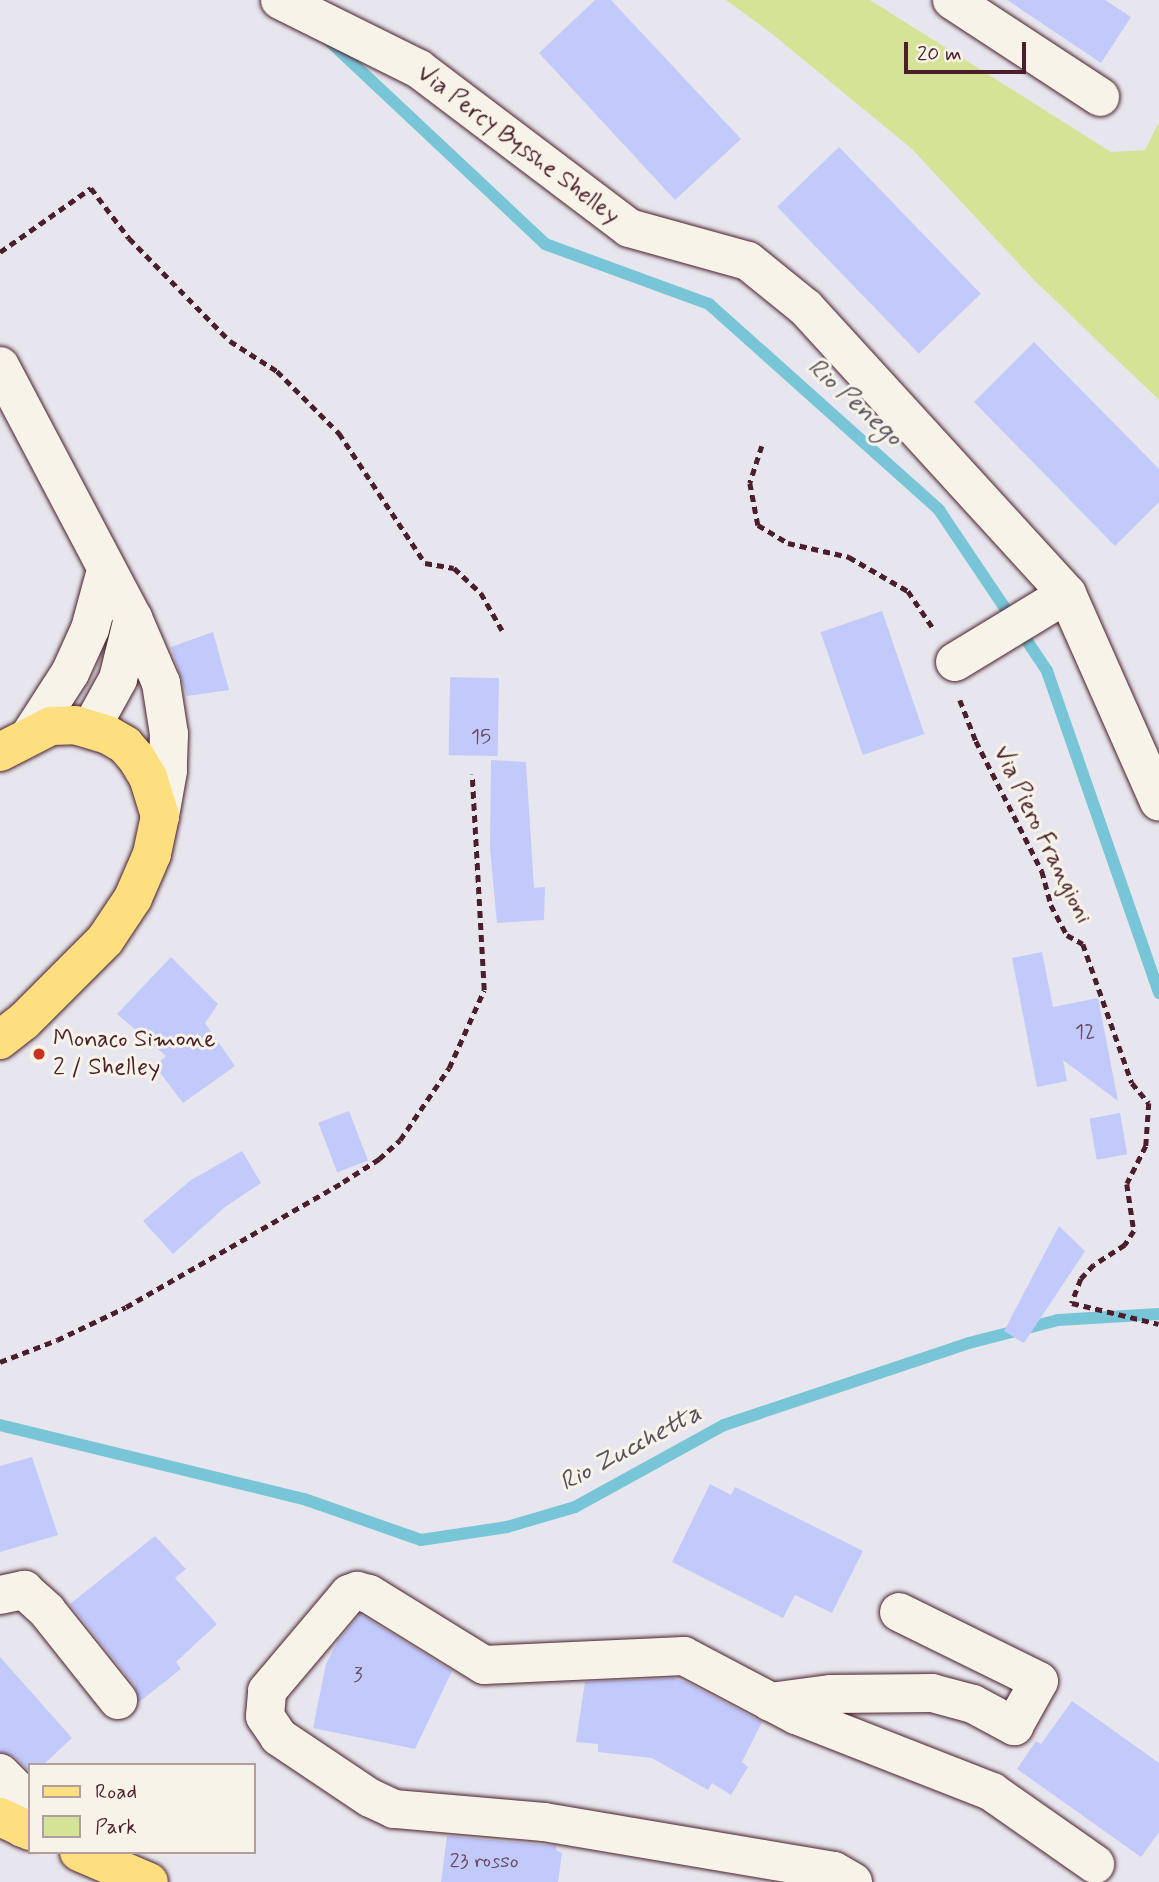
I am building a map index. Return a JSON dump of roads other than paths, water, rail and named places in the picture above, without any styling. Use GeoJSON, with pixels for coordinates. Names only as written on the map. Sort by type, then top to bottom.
{"type":"FeatureCollection","features":[{"type":"Feature","properties":{"kind":"main road"},"geometry":{"type":"LineString","coordinates":[[0,1040],[24,1021],[105,940],[133,898],[152,854],[160,816],[148,777],[125,745],[91,729],[75,725],[51,726],[15,744]]}},
{"type":"Feature","properties":{"kind":"main road"},"geometry":{"type":"LineString","coordinates":[[84,1854],[149,1882]]}},
{"type":"Feature","properties":{"kind":"street","name":"Via Percy Bysshe Shelley"},"geometry":{"type":"LineString","coordinates":[[280,0],[419,69],[629,228],[748,261],[806,308],[1067,594],[1159,802]]}},
{"type":"Feature","properties":{"kind":"street"},"geometry":{"type":"LineString","coordinates":[[952,0],[1100,97]]}},
{"type":"Feature","properties":{"kind":"street"},"geometry":{"type":"LineString","coordinates":[[0,366],[133,618],[161,683],[169,734],[169,771],[160,816]]}},
{"type":"Feature","properties":{"kind":"street"},"geometry":{"type":"LineString","coordinates":[[15,744],[70,673],[90,629],[106,570]]}},
{"type":"Feature","properties":{"kind":"street"},"geometry":{"type":"LineString","coordinates":[[955,662],[1067,594]]}},
{"type":"Feature","properties":{"kind":"street"},"geometry":{"type":"LineString","coordinates":[[91,729],[118,679],[133,618]]}},
{"type":"Feature","properties":{"kind":"street"},"geometry":{"type":"LineString","coordinates":[[0,1595],[24,1590],[32,1597],[47,1611],[118,1700]]}},
{"type":"Feature","properties":{"kind":"street"},"geometry":{"type":"LineString","coordinates":[[853,1882],[834,1871],[544,1822],[394,1809],[370,1798],[279,1737],[265,1716],[267,1691],[349,1594],[358,1591],[369,1594],[484,1665],[684,1656],[796,1715],[992,1792],[1095,1864]]}},
{"type":"Feature","properties":{"kind":"street"},"geometry":{"type":"LineString","coordinates":[[770,1702],[856,1693],[932,1693],[973,1704],[1014,1726],[1039,1681],[899,1612]]}},
{"type":"Feature","properties":{"kind":"street"},"geometry":{"type":"LineString","coordinates":[[0,1773],[27,1800],[28,1811],[18,1825]]}},
{"type":"Feature","properties":{"kind":"waterway","name":"Rio Penego"},"geometry":{"type":"LineString","coordinates":[[327,39],[545,244],[709,304],[939,510],[1047,671],[1159,993]]}},
{"type":"Feature","properties":{"kind":"waterway","name":"Rio Zucchetta"},"geometry":{"type":"LineString","coordinates":[[0,1425],[304,1499],[421,1540],[507,1527],[575,1507],[724,1425],[969,1343],[1058,1320],[1159,1314]]}},
{"type":"Feature","properties":{"kind":"place","name":"Monaco Simone 2 / Shelley"},"geometry":{"type":"Point","coordinates":[39,1054]}}]}
